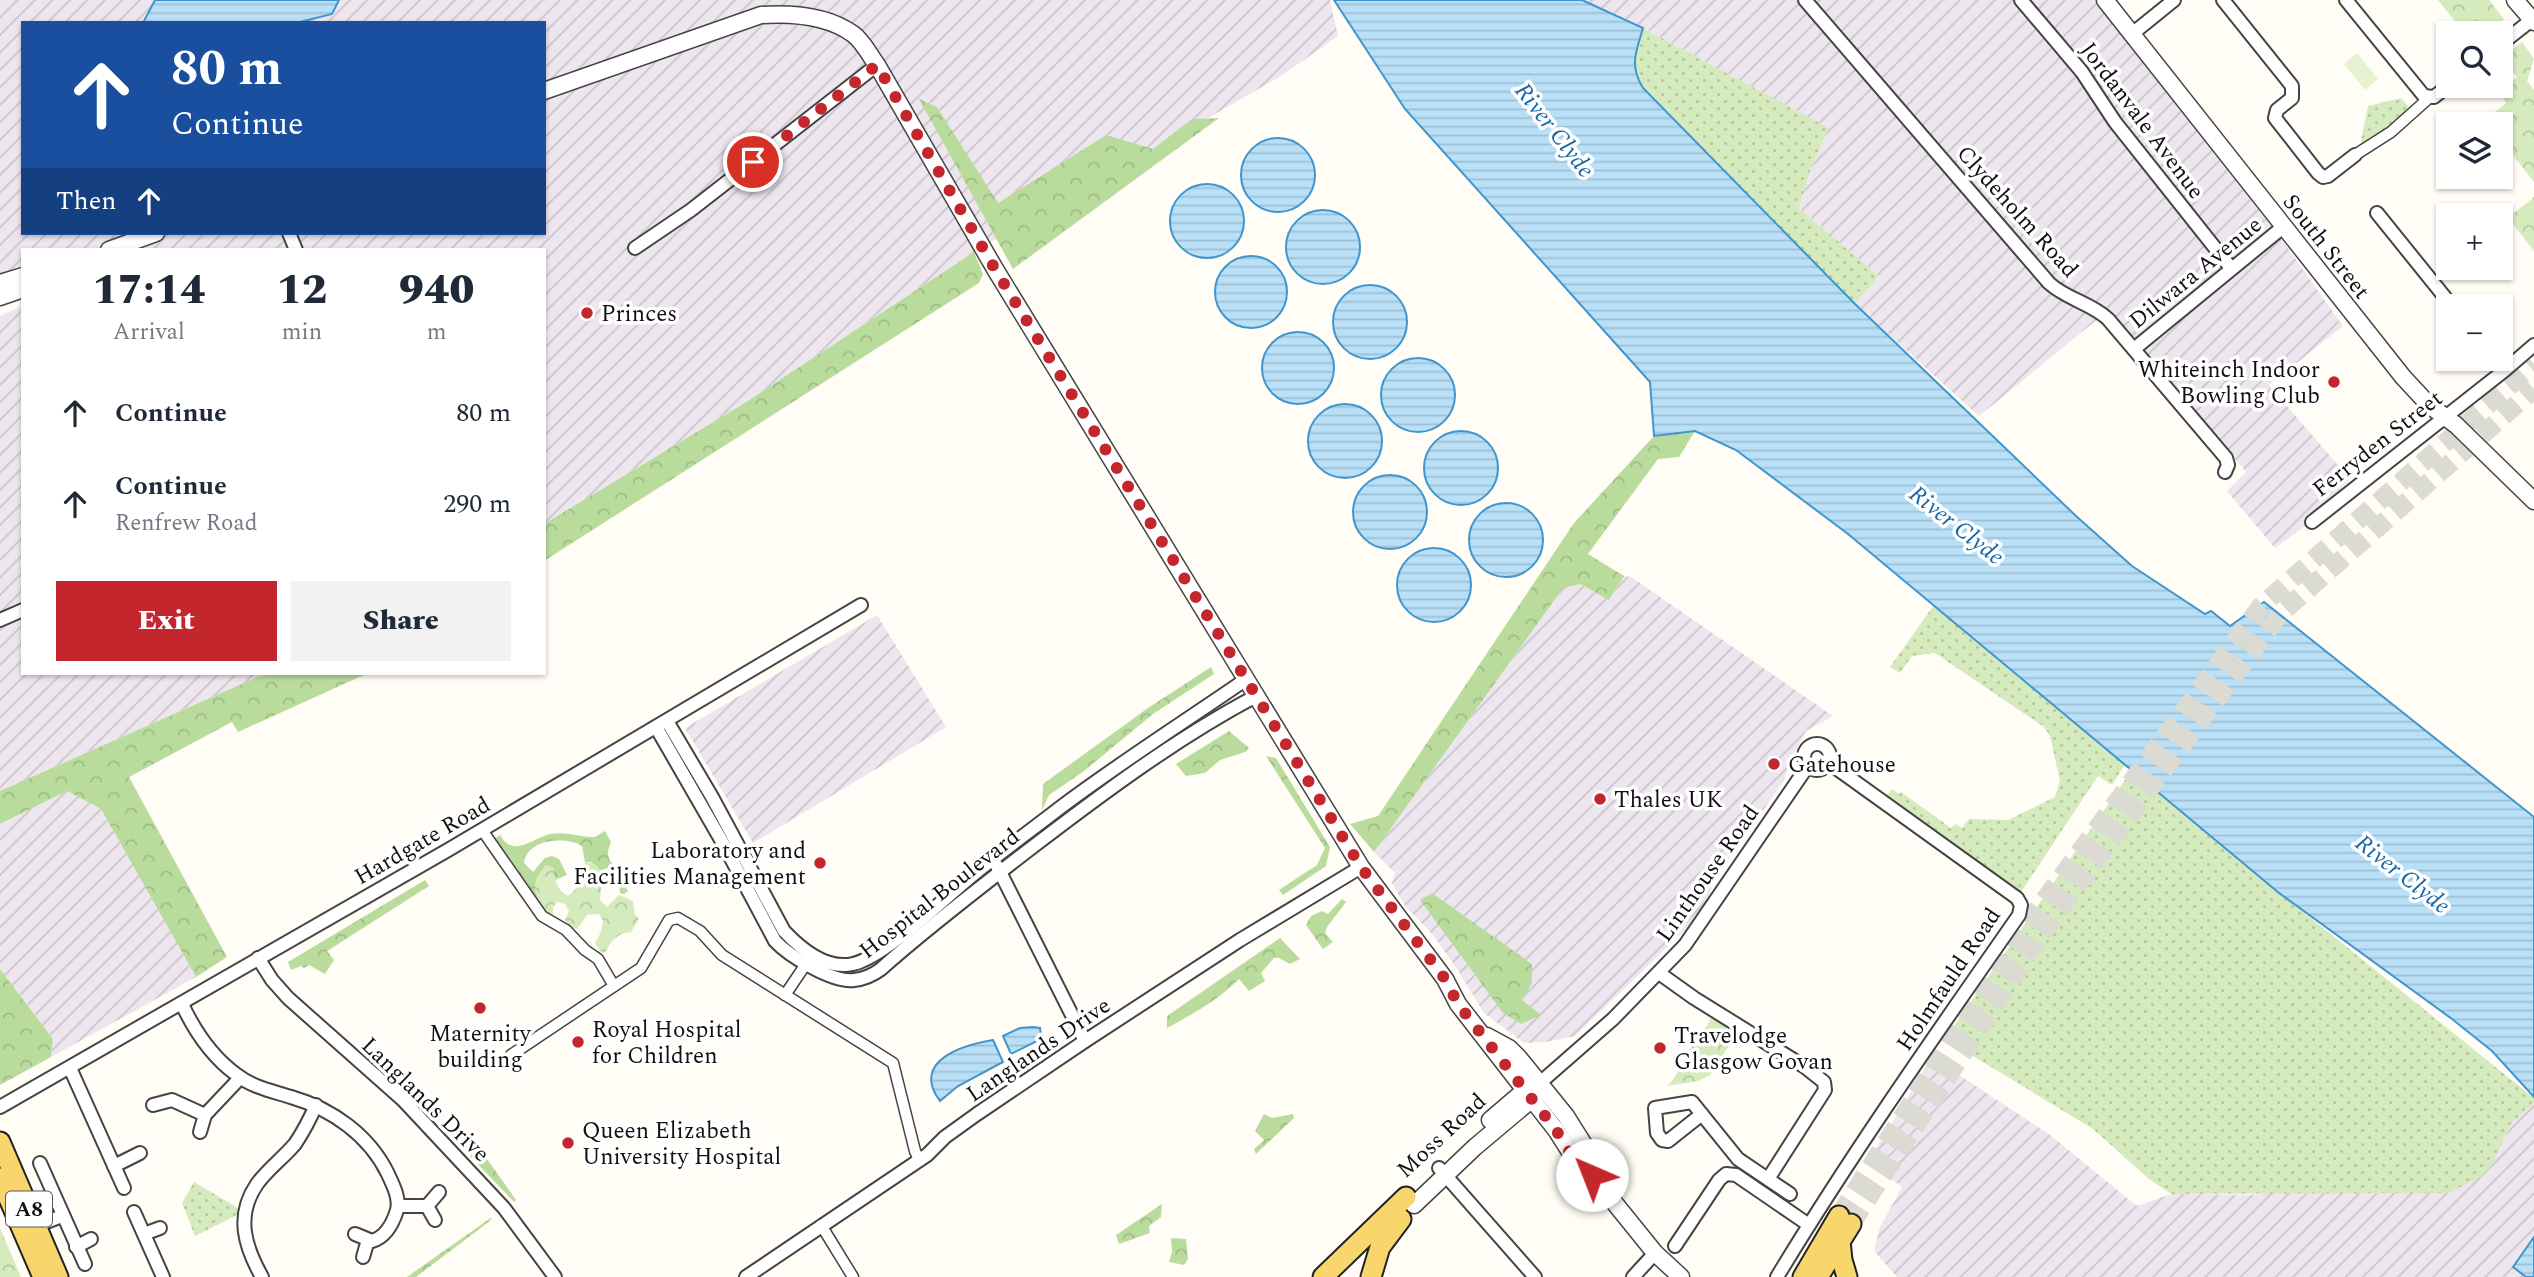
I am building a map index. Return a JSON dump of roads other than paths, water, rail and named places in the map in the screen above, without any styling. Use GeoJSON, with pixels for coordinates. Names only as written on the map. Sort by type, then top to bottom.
{"type":"FeatureCollection","features":[{"type":"Feature","properties":{"kind":"main road","name":"A8"},"geometry":{"type":"LineString","coordinates":[[0,1142],[58,1277]]}},
{"type":"Feature","properties":{"kind":"main road","name":"A8"},"geometry":{"type":"LineString","coordinates":[[0,1178],[43,1277]]}},
{"type":"Feature","properties":{"kind":"main road"},"geometry":{"type":"LineString","coordinates":[[1323,1277],[1410,1201]]}},
{"type":"Feature","properties":{"kind":"main road"},"geometry":{"type":"LineString","coordinates":[[1371,1277],[1384,1240],[1410,1201]]}},
{"type":"Feature","properties":{"kind":"main road"},"geometry":{"type":"LineString","coordinates":[[1803,1277],[1845,1220],[1840,1241],[1818,1277]]}},
{"type":"Feature","properties":{"kind":"main road"},"geometry":{"type":"LineString","coordinates":[[1840,1241],[1847,1277]]}},
{"type":"Feature","properties":{"kind":"street","name":"Clydeholm Road"},"geometry":{"type":"LineString","coordinates":[[1805,0],[2049,283],[2062,293],[2104,315],[2227,458],[2225,472]]}},
{"type":"Feature","properties":{"kind":"street","name":"Jordanvale Avenue"},"geometry":{"type":"LineString","coordinates":[[2021,0],[2082,72],[2115,122],[2231,268]]}},
{"type":"Feature","properties":{"kind":"street","name":"South Street"},"geometry":{"type":"LineString","coordinates":[[2105,0],[2403,377],[2534,501]]}},
{"type":"Feature","properties":{"kind":"street"},"geometry":{"type":"LineString","coordinates":[[2132,34],[2174,0]]}},
{"type":"Feature","properties":{"kind":"street"},"geometry":{"type":"LineString","coordinates":[[2223,0],[2292,86],[2292,98],[2277,110],[2275,118],[2323,177],[2390,132],[2436,94]]}},
{"type":"Feature","properties":{"kind":"street"},"geometry":{"type":"LineString","coordinates":[[2346,0],[2420,92],[2429,98]]}},
{"type":"Feature","properties":{"kind":"street"},"geometry":{"type":"LineString","coordinates":[[2513,35],[2533,20],[2515,0]]}},
{"type":"Feature","properties":{"kind":"street"},"geometry":{"type":"LineString","coordinates":[[546,90],[761,15],[784,13],[807,16],[833,23],[855,35],[877,65],[995,269],[1361,867],[1512,1076],[1556,1130],[1578,1166],[1592,1175],[1659,1257],[1681,1277]]}},
{"type":"Feature","properties":{"kind":"street"},"geometry":{"type":"LineString","coordinates":[[635,248],[691,210],[877,65]]}},
{"type":"Feature","properties":{"kind":"street"},"geometry":{"type":"LineString","coordinates":[[2376,213],[2442,294]]}},
{"type":"Feature","properties":{"kind":"street","name":"Dilwara Avenue"},"geometry":{"type":"LineString","coordinates":[[2133,349],[2283,227]]}},
{"type":"Feature","properties":{"kind":"street"},"geometry":{"type":"LineString","coordinates":[[115,248],[150,235]]}},
{"type":"Feature","properties":{"kind":"street"},"geometry":{"type":"LineString","coordinates":[[0,283],[21,276]]}},
{"type":"Feature","properties":{"kind":"street"},"geometry":{"type":"LineString","coordinates":[[0,297],[21,290]]}},
{"type":"Feature","properties":{"kind":"street","name":"Ferryden Street"},"geometry":{"type":"LineString","coordinates":[[2513,363],[2534,345]]}},
{"type":"Feature","properties":{"kind":"street","name":"Ferryden Street"},"geometry":{"type":"LineString","coordinates":[[2312,522],[2504,371]]}},
{"type":"Feature","properties":{"kind":"street","name":"Hardgate Road"},"geometry":{"type":"LineString","coordinates":[[0,1107],[482,830],[861,605]]}},
{"type":"Feature","properties":{"kind":"street"},"geometry":{"type":"LineString","coordinates":[[0,620],[21,611]]}},
{"type":"Feature","properties":{"kind":"street","name":"Hospital Boulevard"},"geometry":{"type":"LineString","coordinates":[[810,959],[838,965],[852,964],[877,955],[1064,805],[1245,680]]}},
{"type":"Feature","properties":{"kind":"street","name":"Hospital Boulevard"},"geometry":{"type":"LineString","coordinates":[[662,724],[712,797],[779,924],[810,959],[838,979],[852,981],[872,975],[958,903],[1103,795],[1171,748],[1256,696]]}},
{"type":"Feature","properties":{"kind":"street","name":"Linthouse Road"},"geometry":{"type":"LineString","coordinates":[[1541,1082],[1612,1019],[1685,945],[1807,767],[1803,760],[1804,752],[1814,743],[1824,745],[1830,753],[1829,763]]}},
{"type":"Feature","properties":{"kind":"street"},"geometry":{"type":"LineString","coordinates":[[1807,767],[1821,769],[1829,763]]}},
{"type":"Feature","properties":{"kind":"street","name":"Holmfauld Road"},"geometry":{"type":"LineString","coordinates":[[1777,1277],[1931,1041],[2019,915],[2021,905],[2017,898],[1829,763]]}},
{"type":"Feature","properties":{"kind":"street"},"geometry":{"type":"LineString","coordinates":[[482,830],[542,916],[566,930],[584,950],[598,959],[614,986]]}},
{"type":"Feature","properties":{"kind":"street"},"geometry":{"type":"LineString","coordinates":[[993,860],[1085,1041]]}},
{"type":"Feature","properties":{"kind":"street","name":"Langlands Drive"},"geometry":{"type":"LineString","coordinates":[[746,1277],[919,1160],[977,1114],[1085,1041],[1282,914],[1361,867]]}},
{"type":"Feature","properties":{"kind":"street"},"geometry":{"type":"LineString","coordinates":[[510,1055],[640,968],[669,920],[678,918],[700,931],[722,955],[893,1063],[919,1160]]}},
{"type":"Feature","properties":{"kind":"street","name":"Langlands Drive"},"geometry":{"type":"LineString","coordinates":[[258,958],[272,980],[289,998],[403,1101],[491,1194],[555,1277]]}},
{"type":"Feature","properties":{"kind":"street"},"geometry":{"type":"LineString","coordinates":[[785,995],[810,959]]}},
{"type":"Feature","properties":{"kind":"street"},"geometry":{"type":"LineString","coordinates":[[1659,973],[1824,1082],[1825,1090],[1768,1179]]}},
{"type":"Feature","properties":{"kind":"street"},"geometry":{"type":"LineString","coordinates":[[182,1004],[210,1051],[240,1078],[265,1090],[316,1105],[349,1125],[370,1147],[390,1179],[398,1206],[385,1234],[376,1240],[368,1240],[355,1234]]}},
{"type":"Feature","properties":{"kind":"street"},"geometry":{"type":"LineString","coordinates":[[1482,1034],[1509,1048],[1541,1082],[1588,1151],[1592,1175]]}},
{"type":"Feature","properties":{"kind":"street"},"geometry":{"type":"LineString","coordinates":[[70,1068],[124,1188]]}},
{"type":"Feature","properties":{"kind":"street"},"geometry":{"type":"LineString","coordinates":[[200,1132],[205,1115],[240,1078]]}},
{"type":"Feature","properties":{"kind":"street","name":"Moss Road"},"geometry":{"type":"LineString","coordinates":[[1410,1201],[1541,1082]]}},
{"type":"Feature","properties":{"kind":"street"},"geometry":{"type":"LineString","coordinates":[[153,1105],[173,1100],[205,1115]]}},
{"type":"Feature","properties":{"kind":"street"},"geometry":{"type":"LineString","coordinates":[[262,1277],[246,1244],[243,1227],[247,1205],[257,1185],[297,1141],[316,1105]]}},
{"type":"Feature","properties":{"kind":"street"},"geometry":{"type":"LineString","coordinates":[[1702,1114],[1738,1159],[1790,1194]]}},
{"type":"Feature","properties":{"kind":"street"},"geometry":{"type":"LineString","coordinates":[[114,1166],[140,1153]]}},
{"type":"Feature","properties":{"kind":"street"},"geometry":{"type":"LineString","coordinates":[[40,1163],[85,1264]]}},
{"type":"Feature","properties":{"kind":"street"},"geometry":{"type":"LineString","coordinates":[[1442,1171],[1535,1277]]}},
{"type":"Feature","properties":{"kind":"street"},"geometry":{"type":"LineString","coordinates":[[1633,1277],[1675,1246],[1719,1180],[1726,1174],[1736,1175],[1809,1225]]}},
{"type":"Feature","properties":{"kind":"street"},"geometry":{"type":"LineString","coordinates":[[398,1206],[427,1206],[439,1192]]}},
{"type":"Feature","properties":{"kind":"street"},"geometry":{"type":"LineString","coordinates":[[427,1206],[435,1220]]}},
{"type":"Feature","properties":{"kind":"street"},"geometry":{"type":"LineString","coordinates":[[134,1212],[163,1277]]}},
{"type":"Feature","properties":{"kind":"street"},"geometry":{"type":"LineString","coordinates":[[36,1226],[62,1216]]}},
{"type":"Feature","properties":{"kind":"street"},"geometry":{"type":"LineString","coordinates":[[821,1226],[853,1277]]}},
{"type":"Feature","properties":{"kind":"street"},"geometry":{"type":"LineString","coordinates":[[144,1234],[160,1228]]}},
{"type":"Feature","properties":{"kind":"street"},"geometry":{"type":"LineString","coordinates":[[76,1247],[91,1239]]}},
{"type":"Feature","properties":{"kind":"street"},"geometry":{"type":"LineString","coordinates":[[363,1257],[368,1240]]}},
{"type":"Feature","properties":{"kind":"water"},"geometry":{"type":"Polygon","coordinates":[[[155,0],[339,0],[332,14],[304,21],[144,21],[155,0]]]}},
{"type":"Feature","properties":{"kind":"water","name":"River Clyde"},"geometry":{"type":"Polygon","coordinates":[[[1334,0],[1582,0],[1643,28],[1635,65],[1643,88],[1855,304],[2076,516],[2132,566],[2205,614],[2211,611],[2230,626],[2264,602],[2534,817],[2534,1097],[2492,1051],[2279,893],[1848,534],[1736,450],[1695,431],[1654,436],[1650,382],[1405,109],[1334,0]]]}},
{"type":"Feature","properties":{"kind":"water"},"geometry":{"type":"Polygon","coordinates":[[[1278,138],[1299,144],[1309,154],[1315,175],[1309,196],[1299,206],[1278,212],[1257,206],[1247,196],[1241,175],[1247,154],[1257,144],[1278,138]]]}},
{"type":"Feature","properties":{"kind":"water"},"geometry":{"type":"Polygon","coordinates":[[[1207,184],[1221,187],[1233,195],[1241,207],[1244,221],[1241,235],[1233,247],[1221,255],[1207,258],[1193,255],[1181,247],[1173,235],[1170,221],[1173,207],[1181,195],[1193,187],[1207,184]]]}},
{"type":"Feature","properties":{"kind":"water"},"geometry":{"type":"Polygon","coordinates":[[[1323,210],[1337,213],[1349,221],[1357,233],[1360,247],[1357,261],[1349,273],[1337,281],[1323,284],[1309,281],[1297,273],[1289,261],[1286,247],[1289,233],[1297,221],[1309,213],[1323,210]]]}},
{"type":"Feature","properties":{"kind":"water"},"geometry":{"type":"Polygon","coordinates":[[[1251,256],[1265,259],[1277,266],[1284,278],[1287,292],[1284,306],[1277,318],[1265,325],[1251,328],[1237,325],[1225,318],[1218,306],[1215,292],[1218,278],[1225,266],[1237,259],[1251,256]]]}},
{"type":"Feature","properties":{"kind":"water"},"geometry":{"type":"Polygon","coordinates":[[[1370,285],[1384,288],[1396,296],[1404,308],[1407,322],[1404,336],[1396,348],[1384,356],[1370,359],[1356,356],[1344,348],[1336,336],[1333,322],[1336,308],[1344,296],[1356,288],[1370,285]]]}},
{"type":"Feature","properties":{"kind":"water"},"geometry":{"type":"Polygon","coordinates":[[[1305,332],[1324,342],[1332,354],[1332,382],[1324,394],[1312,402],[1291,404],[1272,394],[1264,382],[1262,361],[1272,342],[1284,334],[1305,332]]]}},
{"type":"Feature","properties":{"kind":"water"},"geometry":{"type":"Polygon","coordinates":[[[1418,358],[1432,361],[1444,369],[1452,381],[1455,395],[1452,409],[1444,421],[1432,429],[1418,432],[1404,429],[1392,421],[1384,409],[1381,395],[1384,381],[1392,369],[1404,361],[1418,358]]]}},
{"type":"Feature","properties":{"kind":"water"},"geometry":{"type":"Polygon","coordinates":[[[1345,404],[1359,407],[1371,415],[1379,427],[1382,441],[1379,455],[1371,467],[1359,475],[1345,478],[1331,475],[1319,467],[1311,455],[1308,441],[1311,427],[1319,415],[1331,407],[1345,404]]]}},
{"type":"Feature","properties":{"kind":"water"},"geometry":{"type":"Polygon","coordinates":[[[1461,431],[1475,434],[1487,442],[1495,454],[1498,468],[1495,482],[1487,494],[1475,502],[1461,505],[1447,502],[1435,494],[1427,482],[1424,468],[1427,454],[1435,442],[1447,434],[1461,431]]]}},
{"type":"Feature","properties":{"kind":"water"},"geometry":{"type":"Polygon","coordinates":[[[1390,475],[1404,478],[1416,486],[1424,498],[1427,512],[1424,526],[1416,538],[1404,546],[1390,549],[1376,546],[1364,538],[1356,526],[1353,512],[1356,498],[1364,486],[1376,478],[1390,475]]]}},
{"type":"Feature","properties":{"kind":"water"},"geometry":{"type":"Polygon","coordinates":[[[1506,503],[1520,506],[1532,514],[1540,526],[1543,540],[1540,554],[1532,566],[1520,574],[1506,577],[1492,574],[1480,566],[1472,554],[1469,540],[1472,526],[1480,514],[1492,506],[1506,503]]]}},
{"type":"Feature","properties":{"kind":"water"},"geometry":{"type":"Polygon","coordinates":[[[1434,548],[1455,554],[1465,564],[1471,585],[1465,606],[1455,616],[1434,622],[1413,616],[1403,606],[1397,585],[1403,564],[1413,554],[1434,548]]]}},
{"type":"Feature","properties":{"kind":"water"},"geometry":{"type":"Polygon","coordinates":[[[1020,1028],[1040,1028],[1041,1036],[1037,1041],[1011,1054],[1003,1036],[1020,1028]]]}},
{"type":"Feature","properties":{"kind":"water"},"geometry":{"type":"Polygon","coordinates":[[[993,1040],[1003,1062],[958,1086],[940,1101],[932,1087],[931,1075],[936,1065],[955,1051],[993,1040]]]}},
{"type":"Feature","properties":{"kind":"water"},"geometry":{"type":"Polygon","coordinates":[[[2534,1237],[2534,1277],[2526,1277],[2513,1267],[2534,1237]]]}},
{"type":"Feature","properties":{"kind":"tunnel"},"geometry":{"type":"LineString","coordinates":[[1839,1216],[2023,929],[2261,606],[2534,364]]}},
{"type":"Feature","properties":{"kind":"tunnel"},"geometry":{"type":"LineString","coordinates":[[1851,1224],[2039,937],[2279,615],[2534,389]]}},
{"type":"Feature","properties":{"kind":"place","name":"Princes"},"geometry":{"type":"Point","coordinates":[587,313]}},
{"type":"Feature","properties":{"kind":"place","name":"Whiteinch Indoor Bowling Club"},"geometry":{"type":"Point","coordinates":[2334,382]}},
{"type":"Feature","properties":{"kind":"place","name":"Gatehouse"},"geometry":{"type":"Point","coordinates":[1774,764]}},
{"type":"Feature","properties":{"kind":"place","name":"Thales UK"},"geometry":{"type":"Point","coordinates":[1600,799]}},
{"type":"Feature","properties":{"kind":"place","name":"Laboratory and Facilities Management"},"geometry":{"type":"Point","coordinates":[820,863]}},
{"type":"Feature","properties":{"kind":"place","name":"Maternity building"},"geometry":{"type":"Point","coordinates":[480,1008]}},
{"type":"Feature","properties":{"kind":"place","name":"Royal Hospital for Children"},"geometry":{"type":"Point","coordinates":[578,1042]}},
{"type":"Feature","properties":{"kind":"place","name":"Travelodge Glasgow Govan"},"geometry":{"type":"Point","coordinates":[1660,1048]}},
{"type":"Feature","properties":{"kind":"place","name":"Queen Elizabeth University Hospital"},"geometry":{"type":"Point","coordinates":[568,1143]}}]}
